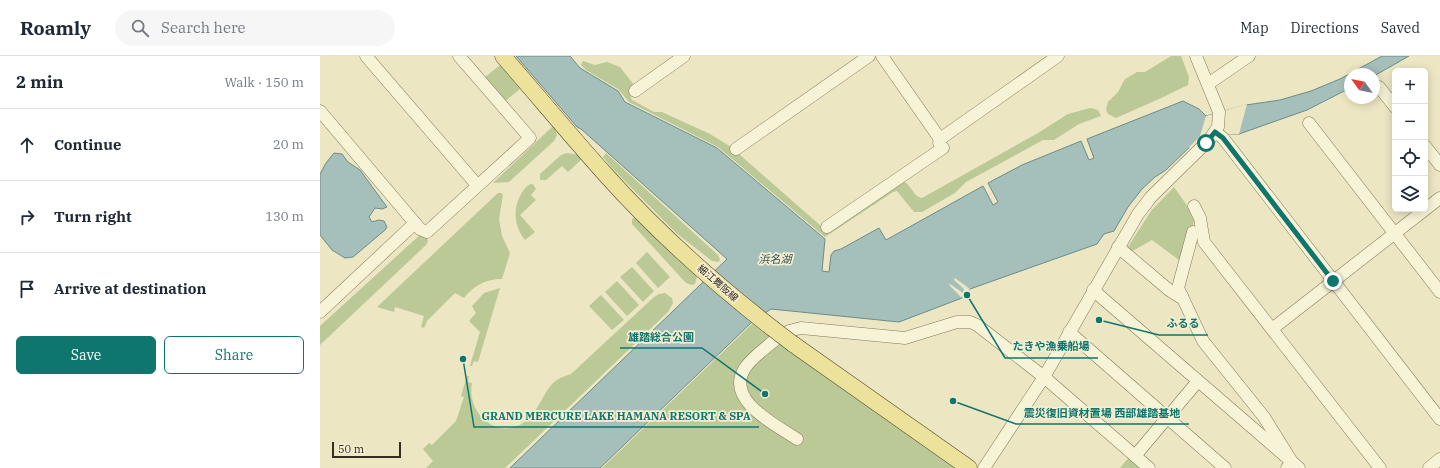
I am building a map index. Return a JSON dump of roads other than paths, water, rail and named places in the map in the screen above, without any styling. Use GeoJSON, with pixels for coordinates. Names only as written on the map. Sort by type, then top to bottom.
{"type":"FeatureCollection","features":[{"type":"Feature","properties":{"kind":"main road","name":"細江舞阪線"},"geometry":{"type":"LineString","coordinates":[[503,56],[605,174],[663,234],[705,272],[771,330],[791,338],[969,468]]}},
{"type":"Feature","properties":{"kind":"street"},"geometry":{"type":"LineString","coordinates":[[366,56],[478,185]]}},
{"type":"Feature","properties":{"kind":"street"},"geometry":{"type":"LineString","coordinates":[[320,111],[415,223],[423,231],[430,230],[530,138],[459,56]]}},
{"type":"Feature","properties":{"kind":"street"},"geometry":{"type":"LineString","coordinates":[[635,91],[684,56]]}},
{"type":"Feature","properties":{"kind":"street"},"geometry":{"type":"LineString","coordinates":[[736,149],[869,56]]}},
{"type":"Feature","properties":{"kind":"street"},"geometry":{"type":"LineString","coordinates":[[827,227],[943,148],[939,143],[940,139],[882,56]]}},
{"type":"Feature","properties":{"kind":"street"},"geometry":{"type":"LineString","coordinates":[[940,139],[1058,56]]}},
{"type":"Feature","properties":{"kind":"street"},"geometry":{"type":"LineString","coordinates":[[1196,56],[1219,112],[1219,135],[1440,419]]}},
{"type":"Feature","properties":{"kind":"street"},"geometry":{"type":"LineString","coordinates":[[1208,84],[1249,56]]}},
{"type":"Feature","properties":{"kind":"street"},"geometry":{"type":"LineString","coordinates":[[1380,88],[1393,104]]}},
{"type":"Feature","properties":{"kind":"street"},"geometry":{"type":"LineString","coordinates":[[1309,123],[1440,292]]}},
{"type":"Feature","properties":{"kind":"street"},"geometry":{"type":"LineString","coordinates":[[984,468],[1044,377],[1118,247],[1148,201],[1206,143],[1219,135]]}},
{"type":"Feature","properties":{"kind":"street"},"geometry":{"type":"LineString","coordinates":[[1428,150],[1440,165]]}},
{"type":"Feature","properties":{"kind":"street"},"geometry":{"type":"LineString","coordinates":[[1272,329],[1440,198]]}},
{"type":"Feature","properties":{"kind":"street"},"geometry":{"type":"LineString","coordinates":[[1194,206],[1200,218],[1204,242],[1380,468]]}},
{"type":"Feature","properties":{"kind":"street"},"geometry":{"type":"LineString","coordinates":[[320,312],[415,223]]}},
{"type":"Feature","properties":{"kind":"street"},"geometry":{"type":"LineString","coordinates":[[1193,232],[1178,288],[1203,341],[1264,417],[1293,466]]}},
{"type":"Feature","properties":{"kind":"street"},"geometry":{"type":"LineString","coordinates":[[1118,247],[1168,290],[1180,297],[1182,296]]}},
{"type":"Feature","properties":{"kind":"street"},"geometry":{"type":"LineString","coordinates":[[1093,290],[1293,466]]}},
{"type":"Feature","properties":{"kind":"street"},"geometry":{"type":"LineString","coordinates":[[791,338],[801,328],[905,338],[956,322],[970,322],[977,325],[1044,377],[1149,468]]}},
{"type":"Feature","properties":{"kind":"street"},"geometry":{"type":"LineString","coordinates":[[771,330],[743,370],[740,382],[741,392],[748,404],[797,439]]}},
{"type":"Feature","properties":{"kind":"street"},"geometry":{"type":"LineString","coordinates":[[1070,332],[1225,468]]}},
{"type":"Feature","properties":{"kind":"street"},"geometry":{"type":"LineString","coordinates":[[1135,456],[1198,381]]}},
{"type":"Feature","properties":{"kind":"street"},"geometry":{"type":"LineString","coordinates":[[1429,468],[1440,459]]}},
{"type":"Feature","properties":{"kind":"water","name":"浜名湖"},"geometry":{"type":"Polygon","coordinates":[[[516,56],[570,56],[580,68],[618,91],[625,102],[717,148],[825,239],[822,271],[829,272],[831,255],[834,251],[841,249],[879,228],[886,240],[983,186],[993,205],[998,202],[988,183],[1022,165],[1081,141],[1089,160],[1094,158],[1087,139],[1183,101],[1199,109],[1206,116],[1246,105],[1280,100],[1311,91],[1344,77],[1344,91],[1307,110],[1239,134],[1202,135],[1166,170],[1155,177],[1142,189],[1128,207],[1114,231],[1104,234],[1097,244],[970,289],[962,298],[899,322],[771,309],[753,321],[600,468],[510,468],[727,259],[577,127],[516,56]]]}},
{"type":"Feature","properties":{"kind":"water"},"geometry":{"type":"Polygon","coordinates":[[[1382,56],[1409,56],[1380,73],[1380,68],[1360,68],[1382,56]]]}},
{"type":"Feature","properties":{"kind":"water"},"geometry":{"type":"Polygon","coordinates":[[[334,153],[342,154],[348,162],[360,170],[387,207],[382,209],[375,208],[369,217],[372,222],[379,220],[384,221],[387,227],[385,230],[353,257],[345,258],[332,250],[320,235],[320,174],[334,153]]]}},
{"type":"Feature","properties":{"kind":"place","name":"たきや漁乗船場"},"geometry":{"type":"Point","coordinates":[967,295]}},
{"type":"Feature","properties":{"kind":"place","name":"ふるる"},"geometry":{"type":"Point","coordinates":[1099,320]}},
{"type":"Feature","properties":{"kind":"place","name":"GRAND MERCURE LAKE HAMANA RESORT & SPA"},"geometry":{"type":"Point","coordinates":[463,359]}},
{"type":"Feature","properties":{"kind":"place","name":"雄踏総合公園"},"geometry":{"type":"Point","coordinates":[765,394]}},
{"type":"Feature","properties":{"kind":"place","name":"震災復旧資材置場 西部雄踏基地"},"geometry":{"type":"Point","coordinates":[953,401]}}]}
